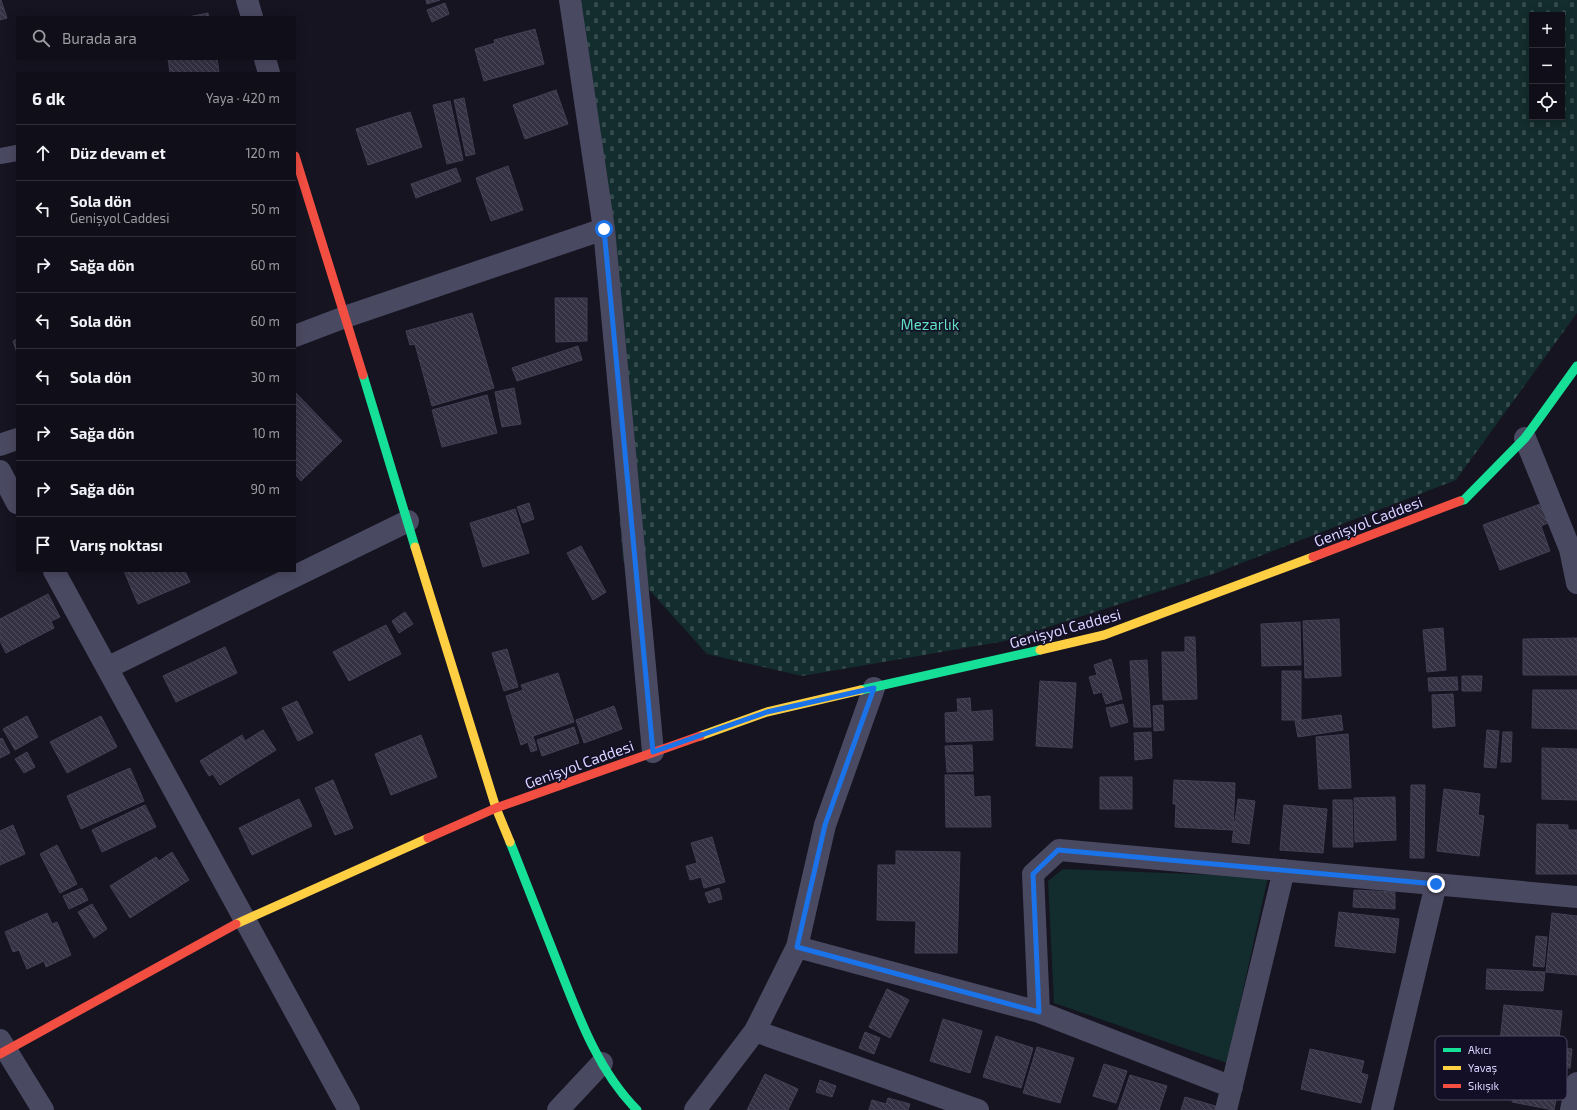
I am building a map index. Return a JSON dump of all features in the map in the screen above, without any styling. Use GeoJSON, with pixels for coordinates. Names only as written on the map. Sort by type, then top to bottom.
{"type":"FeatureCollection","features":[{"type":"Feature","properties":{"kind":"street"},"geometry":{"type":"LineString","coordinates":[[247,0],[252,16]]}},
{"type":"Feature","properties":{"kind":"street"},"geometry":{"type":"LineString","coordinates":[[570,0],[604,229],[653,752]]}},
{"type":"Feature","properties":{"kind":"street"},"geometry":{"type":"LineString","coordinates":[[265,60],[269,72]]}},
{"type":"Feature","properties":{"kind":"street"},"geometry":{"type":"LineString","coordinates":[[296,159],[496,808],[578,1015],[602,1063],[626,1099],[637,1110]]}},
{"type":"Feature","properties":{"kind":"street"},"geometry":{"type":"LineString","coordinates":[[296,336],[345,317],[604,229]]}},
{"type":"Feature","properties":{"kind":"street","name":"Genişyol Caddesi"},"geometry":{"type":"LineString","coordinates":[[2,1048],[244,919],[496,808],[767,712],[1104,635],[1464,500],[1525,438],[1577,366]]}},
{"type":"Feature","properties":{"kind":"street"},"geometry":{"type":"LineString","coordinates":[[1525,438],[1570,549],[1577,583]]}},
{"type":"Feature","properties":{"kind":"street"},"geometry":{"type":"LineString","coordinates":[[0,446],[16,439]]}},
{"type":"Feature","properties":{"kind":"street"},"geometry":{"type":"LineString","coordinates":[[0,471],[16,500]]}},
{"type":"Feature","properties":{"kind":"street"},"geometry":{"type":"LineString","coordinates":[[107,668],[408,520]]}},
{"type":"Feature","properties":{"kind":"street"},"geometry":{"type":"LineString","coordinates":[[55,572],[349,1110]]}},
{"type":"Feature","properties":{"kind":"street"},"geometry":{"type":"LineString","coordinates":[[696,1110],[755,1031],[797,947],[825,825],[874,688]]}},
{"type":"Feature","properties":{"kind":"street"},"geometry":{"type":"LineString","coordinates":[[1039,1012],[1033,874],[1058,850],[1577,897]]}},
{"type":"Feature","properties":{"kind":"street"},"geometry":{"type":"LineString","coordinates":[[1226,1110],[1284,870]]}},
{"type":"Feature","properties":{"kind":"street"},"geometry":{"type":"LineString","coordinates":[[1382,1110],[1436,884]]}},
{"type":"Feature","properties":{"kind":"street"},"geometry":{"type":"LineString","coordinates":[[797,947],[1039,1012],[1232,1087]]}},
{"type":"Feature","properties":{"kind":"street"},"geometry":{"type":"LineString","coordinates":[[755,1031],[978,1110]]}},
{"type":"Feature","properties":{"kind":"street"},"geometry":{"type":"LineString","coordinates":[[2,1048],[43,1110]]}},
{"type":"Feature","properties":{"kind":"street"},"geometry":{"type":"LineString","coordinates":[[558,1110],[602,1063]]}},
{"type":"Feature","properties":{"kind":"street"},"geometry":{"type":"LineString","coordinates":[[1571,1110],[1577,1083]]}},
{"type":"Feature","properties":{"kind":"lane"},"geometry":{"type":"LineString","coordinates":[[0,156],[16,153]]}},
{"type":"Feature","properties":{"kind":"green space","name":"Mezarlık"},"geometry":{"type":"Polygon","coordinates":[[[580,0],[1577,0],[1577,313],[1456,480],[1216,573],[1005,641],[802,676],[707,654],[623,561],[580,0]]]}},
{"type":"Feature","properties":{"kind":"green space"},"geometry":{"type":"Polygon","coordinates":[[[1063,869],[1268,877],[1227,1063],[1054,1003],[1048,881],[1063,869]]]}},
{"type":"Feature","properties":{"kind":"building"},"geometry":{"type":"Polygon","coordinates":[[[0,0],[7,18],[0,20],[0,0]]]}},
{"type":"Feature","properties":{"kind":"building"},"geometry":{"type":"Polygon","coordinates":[[[426,0],[440,0],[427,4],[426,0]]]}},
{"type":"Feature","properties":{"kind":"building"},"geometry":{"type":"Polygon","coordinates":[[[445,3],[449,14],[432,22],[427,10],[445,3]]]}},
{"type":"Feature","properties":{"kind":"building"},"geometry":{"type":"Polygon","coordinates":[[[208,13],[209,16],[193,16],[208,13]]]}},
{"type":"Feature","properties":{"kind":"building"},"geometry":{"type":"Polygon","coordinates":[[[535,29],[544,64],[484,81],[475,49],[495,43],[494,40],[535,29]]]}},
{"type":"Feature","properties":{"kind":"building"},"geometry":{"type":"Polygon","coordinates":[[[168,60],[217,60],[219,72],[170,72],[168,60]]]}},
{"type":"Feature","properties":{"kind":"building"},"geometry":{"type":"Polygon","coordinates":[[[556,90],[568,124],[525,139],[513,105],[556,90]]]}},
{"type":"Feature","properties":{"kind":"building"},"geometry":{"type":"Polygon","coordinates":[[[464,98],[475,154],[466,156],[454,100],[464,98]]]}},
{"type":"Feature","properties":{"kind":"building"},"geometry":{"type":"Polygon","coordinates":[[[450,101],[463,160],[447,164],[433,105],[450,101]]]}},
{"type":"Feature","properties":{"kind":"building"},"geometry":{"type":"Polygon","coordinates":[[[410,112],[422,147],[368,165],[356,129],[410,112]]]}},
{"type":"Feature","properties":{"kind":"building"},"geometry":{"type":"Polygon","coordinates":[[[508,166],[523,210],[491,221],[476,178],[508,166]]]}},
{"type":"Feature","properties":{"kind":"building"},"geometry":{"type":"Polygon","coordinates":[[[456,168],[461,181],[416,198],[411,184],[456,168]]]}},
{"type":"Feature","properties":{"kind":"building"},"geometry":{"type":"Polygon","coordinates":[[[555,298],[587,298],[587,341],[556,342],[555,298]]]}},
{"type":"Feature","properties":{"kind":"building"},"geometry":{"type":"Polygon","coordinates":[[[472,313],[494,388],[432,406],[415,344],[410,345],[406,331],[472,313]]]}},
{"type":"Feature","properties":{"kind":"building"},"geometry":{"type":"Polygon","coordinates":[[[16,340],[16,350],[13,341],[16,340]]]}},
{"type":"Feature","properties":{"kind":"building"},"geometry":{"type":"Polygon","coordinates":[[[578,346],[582,360],[517,381],[512,368],[578,346]]]}},
{"type":"Feature","properties":{"kind":"building"},"geometry":{"type":"Polygon","coordinates":[[[514,388],[521,424],[502,427],[495,392],[514,388]]]}},
{"type":"Feature","properties":{"kind":"building"},"geometry":{"type":"Polygon","coordinates":[[[296,393],[342,441],[301,481],[296,475],[296,393]]]}},
{"type":"Feature","properties":{"kind":"building"},"geometry":{"type":"Polygon","coordinates":[[[487,395],[497,433],[442,447],[432,410],[487,395]]]}},
{"type":"Feature","properties":{"kind":"building"},"geometry":{"type":"Polygon","coordinates":[[[529,503],[534,519],[523,523],[517,507],[529,503]]]}},
{"type":"Feature","properties":{"kind":"building"},"geometry":{"type":"Polygon","coordinates":[[[1543,503],[1550,522],[1541,526],[1550,551],[1500,570],[1483,525],[1543,503]]]}},
{"type":"Feature","properties":{"kind":"building"},"geometry":{"type":"Polygon","coordinates":[[[515,509],[529,553],[483,567],[470,523],[515,509]]]}},
{"type":"Feature","properties":{"kind":"building"},"geometry":{"type":"Polygon","coordinates":[[[581,546],[606,592],[593,600],[567,553],[581,546]]]}},
{"type":"Feature","properties":{"kind":"building"},"geometry":{"type":"Polygon","coordinates":[[[124,572],[185,572],[190,582],[138,604],[124,572]]]}},
{"type":"Feature","properties":{"kind":"building"},"geometry":{"type":"Polygon","coordinates":[[[48,594],[60,617],[51,621],[54,628],[6,653],[0,641],[0,619],[48,594]]]}},
{"type":"Feature","properties":{"kind":"building"},"geometry":{"type":"Polygon","coordinates":[[[405,612],[413,624],[399,633],[392,621],[405,612]]]}},
{"type":"Feature","properties":{"kind":"building"},"geometry":{"type":"Polygon","coordinates":[[[1339,619],[1341,676],[1305,678],[1303,621],[1339,619]]]}},
{"type":"Feature","properties":{"kind":"building"},"geometry":{"type":"Polygon","coordinates":[[[1300,622],[1301,665],[1262,666],[1261,624],[1300,622]]]}},
{"type":"Feature","properties":{"kind":"building"},"geometry":{"type":"Polygon","coordinates":[[[386,625],[401,654],[349,681],[333,652],[386,625]]]}},
{"type":"Feature","properties":{"kind":"building"},"geometry":{"type":"Polygon","coordinates":[[[1443,628],[1446,670],[1427,672],[1423,630],[1443,628]]]}},
{"type":"Feature","properties":{"kind":"building"},"geometry":{"type":"Polygon","coordinates":[[[1185,637],[1195,637],[1197,699],[1163,700],[1162,652],[1185,652],[1185,637]]]}},
{"type":"Feature","properties":{"kind":"building"},"geometry":{"type":"Polygon","coordinates":[[[1577,638],[1577,675],[1523,675],[1523,639],[1577,638]]]}},
{"type":"Feature","properties":{"kind":"building"},"geometry":{"type":"Polygon","coordinates":[[[225,647],[237,673],[176,702],[163,676],[225,647]]]}},
{"type":"Feature","properties":{"kind":"building"},"geometry":{"type":"Polygon","coordinates":[[[507,649],[518,687],[504,691],[492,653],[507,649]]]}},
{"type":"Feature","properties":{"kind":"building"},"geometry":{"type":"Polygon","coordinates":[[[1111,659],[1122,699],[1106,704],[1102,692],[1094,694],[1089,677],[1097,675],[1094,665],[1111,659]]]}},
{"type":"Feature","properties":{"kind":"building"},"geometry":{"type":"Polygon","coordinates":[[[1147,660],[1151,727],[1134,727],[1130,661],[1147,660]]]}},
{"type":"Feature","properties":{"kind":"building"},"geometry":{"type":"Polygon","coordinates":[[[1282,671],[1301,671],[1301,720],[1282,720],[1282,671]]]}},
{"type":"Feature","properties":{"kind":"building"},"geometry":{"type":"Polygon","coordinates":[[[558,673],[574,722],[533,736],[537,750],[531,752],[528,742],[521,745],[506,696],[523,690],[521,685],[558,673]]]}},
{"type":"Feature","properties":{"kind":"building"},"geometry":{"type":"Polygon","coordinates":[[[1462,676],[1482,676],[1481,691],[1462,691],[1462,676]]]}},
{"type":"Feature","properties":{"kind":"building"},"geometry":{"type":"Polygon","coordinates":[[[1457,677],[1458,690],[1429,691],[1428,678],[1457,677]]]}},
{"type":"Feature","properties":{"kind":"building"},"geometry":{"type":"Polygon","coordinates":[[[1040,681],[1076,683],[1072,748],[1036,746],[1040,681]]]}},
{"type":"Feature","properties":{"kind":"building"},"geometry":{"type":"Polygon","coordinates":[[[1533,690],[1577,690],[1577,729],[1532,728],[1533,690]]]}},
{"type":"Feature","properties":{"kind":"building"},"geometry":{"type":"Polygon","coordinates":[[[1453,694],[1455,726],[1433,728],[1432,695],[1453,694]]]}},
{"type":"Feature","properties":{"kind":"building"},"geometry":{"type":"Polygon","coordinates":[[[970,698],[971,712],[992,710],[993,740],[946,742],[945,713],[958,712],[957,699],[970,698]]]}},
{"type":"Feature","properties":{"kind":"building"},"geometry":{"type":"Polygon","coordinates":[[[297,701],[313,733],[298,741],[282,708],[297,701]]]}},
{"type":"Feature","properties":{"kind":"building"},"geometry":{"type":"Polygon","coordinates":[[[1123,704],[1128,722],[1111,727],[1106,708],[1123,704]]]}},
{"type":"Feature","properties":{"kind":"building"},"geometry":{"type":"Polygon","coordinates":[[[1163,705],[1164,730],[1154,731],[1153,706],[1163,705]]]}},
{"type":"Feature","properties":{"kind":"building"},"geometry":{"type":"Polygon","coordinates":[[[614,706],[622,729],[584,743],[576,720],[614,706]]]}},
{"type":"Feature","properties":{"kind":"building"},"geometry":{"type":"Polygon","coordinates":[[[1341,715],[1343,730],[1298,737],[1295,721],[1341,715]]]}},
{"type":"Feature","properties":{"kind":"building"},"geometry":{"type":"Polygon","coordinates":[[[27,716],[38,737],[15,750],[3,729],[27,716]]]}},
{"type":"Feature","properties":{"kind":"building"},"geometry":{"type":"Polygon","coordinates":[[[101,716],[117,747],[67,773],[50,742],[101,716]]]}},
{"type":"Feature","properties":{"kind":"building"},"geometry":{"type":"Polygon","coordinates":[[[574,727],[579,743],[542,756],[537,740],[574,727]]]}},
{"type":"Feature","properties":{"kind":"building"},"geometry":{"type":"Polygon","coordinates":[[[263,730],[276,750],[220,785],[213,774],[209,776],[200,761],[242,735],[245,741],[263,730]]]}},
{"type":"Feature","properties":{"kind":"building"},"geometry":{"type":"Polygon","coordinates":[[[1487,730],[1499,731],[1496,768],[1484,767],[1487,730]]]}},
{"type":"Feature","properties":{"kind":"building"},"geometry":{"type":"Polygon","coordinates":[[[1151,732],[1152,758],[1135,760],[1134,733],[1151,732]]]}},
{"type":"Feature","properties":{"kind":"building"},"geometry":{"type":"Polygon","coordinates":[[[1503,732],[1512,732],[1511,762],[1501,762],[1503,732]]]}},
{"type":"Feature","properties":{"kind":"building"},"geometry":{"type":"Polygon","coordinates":[[[1348,734],[1351,788],[1319,789],[1316,737],[1348,734]]]}},
{"type":"Feature","properties":{"kind":"building"},"geometry":{"type":"Polygon","coordinates":[[[421,735],[437,777],[391,795],[375,754],[421,735]]]}},
{"type":"Feature","properties":{"kind":"building"},"geometry":{"type":"Polygon","coordinates":[[[2,738],[10,753],[0,758],[0,739],[2,738]]]}},
{"type":"Feature","properties":{"kind":"building"},"geometry":{"type":"Polygon","coordinates":[[[972,745],[973,771],[947,772],[945,746],[972,745]]]}},
{"type":"Feature","properties":{"kind":"building"},"geometry":{"type":"Polygon","coordinates":[[[1542,748],[1577,749],[1577,800],[1542,799],[1542,748]]]}},
{"type":"Feature","properties":{"kind":"building"},"geometry":{"type":"Polygon","coordinates":[[[27,752],[35,767],[24,773],[15,759],[27,752]]]}},
{"type":"Feature","properties":{"kind":"building"},"geometry":{"type":"Polygon","coordinates":[[[130,768],[144,801],[81,829],[67,796],[130,768]]]}},
{"type":"Feature","properties":{"kind":"building"},"geometry":{"type":"Polygon","coordinates":[[[945,775],[973,775],[974,797],[990,796],[991,827],[946,827],[945,775]]]}},
{"type":"Feature","properties":{"kind":"building"},"geometry":{"type":"Polygon","coordinates":[[[1100,777],[1132,777],[1132,809],[1100,809],[1100,777]]]}},
{"type":"Feature","properties":{"kind":"building"},"geometry":{"type":"Polygon","coordinates":[[[333,780],[353,828],[335,835],[315,788],[333,780]]]}},
{"type":"Feature","properties":{"kind":"building"},"geometry":{"type":"Polygon","coordinates":[[[1174,780],[1235,783],[1233,830],[1175,827],[1176,804],[1173,804],[1174,780]]]}},
{"type":"Feature","properties":{"kind":"building"},"geometry":{"type":"Polygon","coordinates":[[[1411,785],[1425,785],[1424,858],[1410,858],[1411,785]]]}},
{"type":"Feature","properties":{"kind":"building"},"geometry":{"type":"Polygon","coordinates":[[[1444,789],[1480,794],[1478,815],[1484,816],[1479,856],[1437,851],[1444,789]]]}},
{"type":"Feature","properties":{"kind":"building"},"geometry":{"type":"Polygon","coordinates":[[[1395,797],[1396,840],[1355,842],[1354,798],[1395,797]]]}},
{"type":"Feature","properties":{"kind":"building"},"geometry":{"type":"Polygon","coordinates":[[[299,799],[312,826],[252,855],[239,828],[299,799]]]}},
{"type":"Feature","properties":{"kind":"building"},"geometry":{"type":"Polygon","coordinates":[[[1238,799],[1255,801],[1249,844],[1232,842],[1238,799]]]}},
{"type":"Feature","properties":{"kind":"building"},"geometry":{"type":"Polygon","coordinates":[[[1333,800],[1352,800],[1353,847],[1333,847],[1333,800]]]}},
{"type":"Feature","properties":{"kind":"building"},"geometry":{"type":"Polygon","coordinates":[[[145,805],[156,827],[102,852],[92,830],[145,805]]]}},
{"type":"Feature","properties":{"kind":"building"},"geometry":{"type":"Polygon","coordinates":[[[1284,805],[1327,809],[1323,853],[1280,850],[1284,805]]]}},
{"type":"Feature","properties":{"kind":"building"},"geometry":{"type":"Polygon","coordinates":[[[1537,824],[1568,825],[1568,830],[1577,830],[1577,874],[1536,874],[1537,824]]]}},
{"type":"Feature","properties":{"kind":"building"},"geometry":{"type":"Polygon","coordinates":[[[13,825],[25,854],[0,865],[0,831],[13,825]]]}},
{"type":"Feature","properties":{"kind":"building"},"geometry":{"type":"Polygon","coordinates":[[[712,837],[725,882],[704,888],[701,877],[690,880],[686,866],[697,863],[691,843],[712,837]]]}},
{"type":"Feature","properties":{"kind":"building"},"geometry":{"type":"Polygon","coordinates":[[[57,845],[77,884],[60,893],[40,854],[57,845]]]}},
{"type":"Feature","properties":{"kind":"building"},"geometry":{"type":"Polygon","coordinates":[[[896,851],[960,852],[957,953],[915,953],[916,921],[877,920],[878,865],[896,865],[896,851]]]}},
{"type":"Feature","properties":{"kind":"building"},"geometry":{"type":"Polygon","coordinates":[[[172,852],[189,880],[130,918],[110,886],[156,857],[159,861],[172,852]]]}},
{"type":"Feature","properties":{"kind":"building"},"geometry":{"type":"Polygon","coordinates":[[[82,888],[88,900],[69,909],[63,896],[82,888]]]}},
{"type":"Feature","properties":{"kind":"building"},"geometry":{"type":"Polygon","coordinates":[[[719,888],[722,899],[709,903],[705,893],[719,888]]]}},
{"type":"Feature","properties":{"kind":"building"},"geometry":{"type":"Polygon","coordinates":[[[1354,890],[1395,892],[1395,909],[1353,907],[1354,890]]]}},
{"type":"Feature","properties":{"kind":"building"},"geometry":{"type":"Polygon","coordinates":[[[92,904],[107,929],[94,938],[78,912],[92,904]]]}},
{"type":"Feature","properties":{"kind":"building"},"geometry":{"type":"Polygon","coordinates":[[[1339,912],[1399,919],[1395,953],[1335,946],[1339,912]]]}},
{"type":"Feature","properties":{"kind":"building"},"geometry":{"type":"Polygon","coordinates":[[[47,913],[52,924],[57,922],[71,955],[46,967],[44,961],[27,969],[19,950],[13,952],[5,932],[47,913]]]}},
{"type":"Feature","properties":{"kind":"building"},"geometry":{"type":"Polygon","coordinates":[[[1552,913],[1577,916],[1577,975],[1546,972],[1552,913]]]}},
{"type":"Feature","properties":{"kind":"building"},"geometry":{"type":"Polygon","coordinates":[[[1536,936],[1547,937],[1544,967],[1533,966],[1536,936]]]}},
{"type":"Feature","properties":{"kind":"building"},"geometry":{"type":"Polygon","coordinates":[[[1487,969],[1545,972],[1543,991],[1486,989],[1487,969]]]}},
{"type":"Feature","properties":{"kind":"building"},"geometry":{"type":"Polygon","coordinates":[[[887,989],[909,1000],[890,1038],[869,1027],[887,989]]]}},
{"type":"Feature","properties":{"kind":"building"},"geometry":{"type":"Polygon","coordinates":[[[1504,1005],[1562,1011],[1559,1036],[1501,1036],[1504,1005]]]}},
{"type":"Feature","properties":{"kind":"building"},"geometry":{"type":"Polygon","coordinates":[[[943,1019],[982,1031],[970,1073],[930,1061],[943,1019]]]}},
{"type":"Feature","properties":{"kind":"building"},"geometry":{"type":"Polygon","coordinates":[[[865,1032],[880,1038],[874,1054],[859,1048],[865,1032]]]}},
{"type":"Feature","properties":{"kind":"building"},"geometry":{"type":"Polygon","coordinates":[[[996,1036],[1033,1048],[1021,1088],[983,1077],[996,1036]]]}},
{"type":"Feature","properties":{"kind":"building"},"geometry":{"type":"Polygon","coordinates":[[[1037,1047],[1074,1058],[1060,1103],[1023,1093],[1037,1047]]]}},
{"type":"Feature","properties":{"kind":"building"},"geometry":{"type":"Polygon","coordinates":[[[1567,1048],[1572,1049],[1570,1068],[1567,1068],[1567,1048]]]}},
{"type":"Feature","properties":{"kind":"building"},"geometry":{"type":"Polygon","coordinates":[[[1310,1049],[1364,1061],[1361,1073],[1368,1075],[1361,1103],[1301,1089],[1310,1049]]]}},
{"type":"Feature","properties":{"kind":"building"},"geometry":{"type":"Polygon","coordinates":[[[1104,1064],[1127,1071],[1116,1103],[1093,1096],[1104,1064]]]}},
{"type":"Feature","properties":{"kind":"building"},"geometry":{"type":"Polygon","coordinates":[[[765,1074],[798,1089],[788,1110],[747,1110],[765,1074]]]}},
{"type":"Feature","properties":{"kind":"building"},"geometry":{"type":"Polygon","coordinates":[[[1130,1075],[1167,1086],[1159,1110],[1118,1110],[1130,1075]]]}},
{"type":"Feature","properties":{"kind":"building"},"geometry":{"type":"Polygon","coordinates":[[[820,1080],[836,1086],[832,1097],[816,1092],[820,1080]]]}},
{"type":"Feature","properties":{"kind":"building"},"geometry":{"type":"Polygon","coordinates":[[[1185,1097],[1222,1108],[1221,1110],[1181,1110],[1185,1097]]]}},
{"type":"Feature","properties":{"kind":"building"},"geometry":{"type":"Polygon","coordinates":[[[888,1098],[910,1104],[908,1110],[869,1110],[872,1100],[886,1104],[888,1098]]]}},
{"type":"Feature","properties":{"kind":"building"},"geometry":{"type":"Polygon","coordinates":[[[1512,1100],[1556,1100],[1554,1110],[1512,1102],[1512,1100]]]}},
{"type":"Feature","properties":{"kind":"traffic: fast"},"geometry":{"type":"LineString","coordinates":[[1460,501],[1464,500],[1525,438],[1577,366]]}},
{"type":"Feature","properties":{"kind":"traffic: fast"},"geometry":{"type":"LineString","coordinates":[[363,375],[415,547]]}},
{"type":"Feature","properties":{"kind":"traffic: fast"},"geometry":{"type":"LineString","coordinates":[[861,690],[1040,650]]}},
{"type":"Feature","properties":{"kind":"traffic: fast"},"geometry":{"type":"LineString","coordinates":[[510,842],[573,1003],[590,1042],[611,1078],[623,1095],[637,1110]]}},
{"type":"Feature","properties":{"kind":"traffic: slow"},"geometry":{"type":"LineString","coordinates":[[415,547],[496,808],[510,842]]}},
{"type":"Feature","properties":{"kind":"traffic: slow"},"geometry":{"type":"LineString","coordinates":[[1040,650],[1104,635],[1313,557]]}},
{"type":"Feature","properties":{"kind":"traffic: slow"},"geometry":{"type":"LineString","coordinates":[[700,736],[767,712],[861,690]]}},
{"type":"Feature","properties":{"kind":"traffic: slow"},"geometry":{"type":"LineString","coordinates":[[236,924],[428,838]]}},
{"type":"Feature","properties":{"kind":"traffic: jam"},"geometry":{"type":"LineString","coordinates":[[296,159],[363,375]]}},
{"type":"Feature","properties":{"kind":"traffic: jam"},"geometry":{"type":"LineString","coordinates":[[1313,557],[1460,501]]}},
{"type":"Feature","properties":{"kind":"traffic: jam"},"geometry":{"type":"LineString","coordinates":[[428,838],[496,808],[700,736]]}},
{"type":"Feature","properties":{"kind":"traffic: jam"},"geometry":{"type":"LineString","coordinates":[[0,1054],[236,924]]}},
{"type":"Feature","properties":{"kind":"route"},"geometry":{"type":"LineString","coordinates":[[604,229],[653,752],[767,712],[874,688],[825,825],[797,947],[1039,1012],[1033,874],[1058,850],[1436,884]]}}]}
